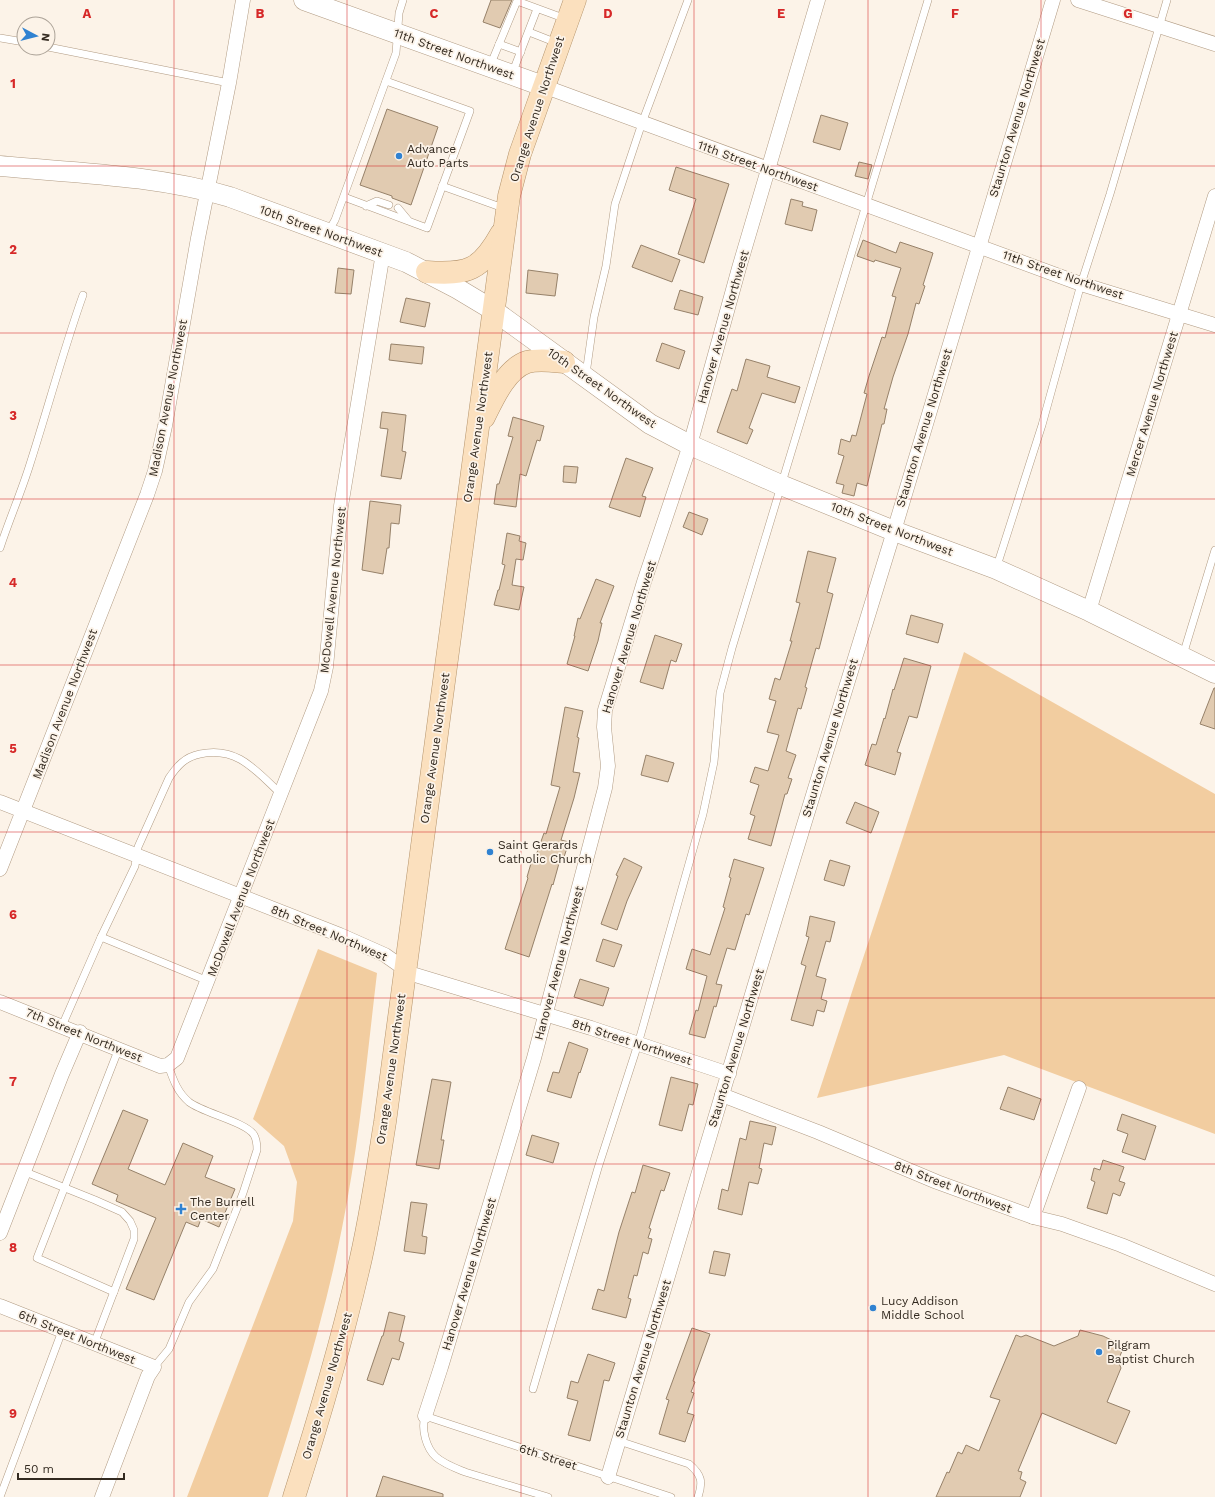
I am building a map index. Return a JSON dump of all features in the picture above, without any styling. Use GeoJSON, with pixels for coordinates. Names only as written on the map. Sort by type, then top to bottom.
{"type":"FeatureCollection","features":[{"type":"Feature","properties":{"kind":"main road","name":"11th Street Northwest"},"geometry":{"type":"LineString","coordinates":[[304,0],[544,86]]}},
{"type":"Feature","properties":{"kind":"main road","name":"Orange Avenue Northwest"},"geometry":{"type":"LineString","coordinates":[[294,1497],[336,1360],[358,1270],[371,1207],[385,1122],[404,969],[506,218],[520,154],[571,10]]}},
{"type":"Feature","properties":{"kind":"main road","name":"10th Street Northwest"},"geometry":{"type":"LineString","coordinates":[[0,166],[147,180],[208,190],[383,253],[427,272],[458,288],[493,310],[650,424],[690,445],[780,485],[894,531],[996,569],[1089,611],[1215,673]]}},
{"type":"Feature","properties":{"kind":"main road"},"geometry":{"type":"LineString","coordinates":[[427,272],[449,274],[465,271],[479,264],[491,251],[506,218]]}},
{"type":"Feature","properties":{"kind":"main road"},"geometry":{"type":"LineString","coordinates":[[477,431],[497,392],[510,373],[526,363],[542,360],[564,362]]}},
{"type":"Feature","properties":{"kind":"street","name":"Madison Avenue Northwest"},"geometry":{"type":"LineString","coordinates":[[0,869],[155,472],[165,426],[198,238],[229,83],[243,0]]}},
{"type":"Feature","properties":{"kind":"street","name":"Hanover Avenue Northwest"},"geometry":{"type":"LineString","coordinates":[[425,1416],[446,1352],[546,1014],[605,788],[608,766],[604,727],[605,710],[644,582],[690,445],[768,169],[818,0]]}},
{"type":"Feature","properties":{"kind":"street","name":"Staunton Avenue Northwest"},"geometry":{"type":"LineString","coordinates":[[608,1477],[1053,0]]}},
{"type":"Feature","properties":{"kind":"street"},"geometry":{"type":"LineString","coordinates":[[1078,0],[1215,44]]}},
{"type":"Feature","properties":{"kind":"street","name":"11th Street Northwest"},"geometry":{"type":"LineString","coordinates":[[544,86],[1081,284],[1180,313],[1215,325]]}},
{"type":"Feature","properties":{"kind":"street","name":"Mercer Avenue Northwest"},"geometry":{"type":"LineString","coordinates":[[1089,611],[1215,196]]}},
{"type":"Feature","properties":{"kind":"street","name":"McDowell Avenue Northwest"},"geometry":{"type":"LineString","coordinates":[[168,1065],[177,1058],[321,691],[326,667],[341,506],[383,253]]}},
{"type":"Feature","properties":{"kind":"street","name":"8th Street Northwest"},"geometry":{"type":"LineString","coordinates":[[0,802],[137,857],[340,935],[385,955],[412,974],[546,1014],[729,1074]]}},
{"type":"Feature","properties":{"kind":"street","name":"7th Street Northwest"},"geometry":{"type":"LineString","coordinates":[[0,1002],[80,1032],[160,1066],[168,1065]]}},
{"type":"Feature","properties":{"kind":"street"},"geometry":{"type":"LineString","coordinates":[[0,1233],[23,1171],[80,1032]]}},
{"type":"Feature","properties":{"kind":"street"},"geometry":{"type":"LineString","coordinates":[[1033,1217],[1079,1088]]}},
{"type":"Feature","properties":{"kind":"street","name":"8th Street Northwest"},"geometry":{"type":"LineString","coordinates":[[722,1095],[818,1132],[937,1182],[1033,1217],[1073,1228],[1122,1245],[1215,1284]]}},
{"type":"Feature","properties":{"kind":"street","name":"6th Street Northwest"},"geometry":{"type":"LineString","coordinates":[[0,1306],[62,1332],[154,1367]]}},
{"type":"Feature","properties":{"kind":"street"},"geometry":{"type":"LineString","coordinates":[[102,1497],[148,1376],[154,1367]]}},
{"type":"Feature","properties":{"kind":"lane"},"geometry":{"type":"LineString","coordinates":[[328,233],[344,198],[396,53],[399,13],[403,0]]}},
{"type":"Feature","properties":{"kind":"lane"},"geometry":{"type":"LineString","coordinates":[[585,378],[594,317],[606,266],[615,204],[642,123],[688,0]]}},
{"type":"Feature","properties":{"kind":"lane"},"geometry":{"type":"LineString","coordinates":[[533,1389],[598,1168],[638,1044],[703,814],[714,762],[722,686],[732,648],[780,485],[843,284],[928,0]]}},
{"type":"Feature","properties":{"kind":"lane"},"geometry":{"type":"LineString","coordinates":[[996,569],[1042,424],[1081,284],[1110,194],[1167,0]]}},
{"type":"Feature","properties":{"kind":"lane"},"geometry":{"type":"LineString","coordinates":[[490,67],[517,1],[537,8],[571,10]]}},
{"type":"Feature","properties":{"kind":"lane"},"geometry":{"type":"LineString","coordinates":[[512,75],[537,8]]}},
{"type":"Feature","properties":{"kind":"lane"},"geometry":{"type":"LineString","coordinates":[[529,32],[559,44]]}},
{"type":"Feature","properties":{"kind":"lane"},"geometry":{"type":"LineString","coordinates":[[0,38],[16,41]]}},
{"type":"Feature","properties":{"kind":"lane"},"geometry":{"type":"LineString","coordinates":[[499,44],[521,52]]}},
{"type":"Feature","properties":{"kind":"lane"},"geometry":{"type":"LineString","coordinates":[[56,49],[229,83]]}},
{"type":"Feature","properties":{"kind":"lane"},"geometry":{"type":"LineString","coordinates":[[344,198],[427,228],[470,111],[386,81]]}},
{"type":"Feature","properties":{"kind":"lane"},"geometry":{"type":"LineString","coordinates":[[442,186],[506,218]]}},
{"type":"Feature","properties":{"kind":"lane"},"geometry":{"type":"LineString","coordinates":[[366,206],[377,201],[389,205]]}},
{"type":"Feature","properties":{"kind":"lane"},"geometry":{"type":"LineString","coordinates":[[398,208],[409,221]]}},
{"type":"Feature","properties":{"kind":"lane"},"geometry":{"type":"LineString","coordinates":[[0,548],[24,482],[69,335],[83,295]]}},
{"type":"Feature","properties":{"kind":"lane"},"geometry":{"type":"LineString","coordinates":[[1182,656],[1215,550]]}},
{"type":"Feature","properties":{"kind":"lane"},"geometry":{"type":"LineString","coordinates":[[62,1026],[101,937],[135,866],[138,847],[174,771],[181,762],[193,756],[214,752],[232,754],[248,764],[281,794]]}},
{"type":"Feature","properties":{"kind":"lane"},"geometry":{"type":"LineString","coordinates":[[101,937],[208,981]]}},
{"type":"Feature","properties":{"kind":"lane"},"geometry":{"type":"LineString","coordinates":[[114,1292],[37,1258],[119,1048]]}},
{"type":"Feature","properties":{"kind":"lane"},"geometry":{"type":"LineString","coordinates":[[154,1367],[169,1348],[189,1302],[213,1269],[243,1193],[257,1150],[257,1143],[254,1135],[248,1129],[201,1108],[190,1102],[180,1093],[173,1080],[168,1065]]}},
{"type":"Feature","properties":{"kind":"lane"},"geometry":{"type":"LineString","coordinates":[[23,1171],[122,1212],[130,1221],[134,1230],[134,1239],[94,1344]]}},
{"type":"Feature","properties":{"kind":"lane"},"geometry":{"type":"LineString","coordinates":[[0,1496],[62,1332]]}},
{"type":"Feature","properties":{"kind":"lane"},"geometry":{"type":"LineString","coordinates":[[425,1416],[424,1433],[428,1445],[437,1458],[464,1472],[548,1497]]}},
{"type":"Feature","properties":{"kind":"lane","name":"6th Street"},"geometry":{"type":"LineString","coordinates":[[425,1416],[671,1497]]}},
{"type":"Feature","properties":{"kind":"lane"},"geometry":{"type":"LineString","coordinates":[[619,1441],[689,1464],[696,1470],[700,1478],[701,1486],[698,1497]]}},
{"type":"Feature","properties":{"kind":"shaded area"},"geometry":{"type":"Polygon","coordinates":[[[964,652],[1215,794],[1215,1134],[1004,1055],[817,1098],[964,652]]]}},
{"type":"Feature","properties":{"kind":"shaded area"},"geometry":{"type":"Polygon","coordinates":[[[318,949],[377,973],[353,1165],[342,1228],[327,1296],[299,1397],[268,1497],[187,1497],[293,1221],[297,1182],[284,1146],[253,1119],[318,949]]]}},
{"type":"Feature","properties":{"kind":"building"},"geometry":{"type":"Polygon","coordinates":[[[491,0],[512,0],[500,28],[483,22],[491,0]]]}},
{"type":"Feature","properties":{"kind":"building","name":"Advance Auto Parts"},"geometry":{"type":"Polygon","coordinates":[[[387,109],[438,127],[411,205],[392,198],[392,196],[360,185],[387,109]]]}},
{"type":"Feature","properties":{"kind":"building"},"geometry":{"type":"Polygon","coordinates":[[[821,115],[848,123],[840,150],[813,142],[821,115]]]}},
{"type":"Feature","properties":{"kind":"building"},"geometry":{"type":"Polygon","coordinates":[[[859,162],[872,165],[868,179],[855,176],[859,162]]]}},
{"type":"Feature","properties":{"kind":"building"},"geometry":{"type":"Polygon","coordinates":[[[676,167],[729,184],[704,263],[678,254],[696,199],[669,190],[676,167]]]}},
{"type":"Feature","properties":{"kind":"building"},"geometry":{"type":"Polygon","coordinates":[[[791,199],[803,202],[802,206],[817,210],[812,231],[785,224],[791,199]]]}},
{"type":"Feature","properties":{"kind":"building"},"geometry":{"type":"Polygon","coordinates":[[[863,240],[896,253],[900,242],[933,253],[923,285],[925,286],[919,304],[916,303],[908,334],[893,377],[884,409],[887,409],[884,424],[882,424],[867,486],[857,483],[854,496],[842,493],[844,485],[836,483],[844,456],[838,454],[841,439],[850,442],[852,435],[856,436],[867,394],[864,393],[882,337],[885,338],[896,297],[892,296],[901,268],[875,260],[874,262],[857,256],[863,240]]]}},
{"type":"Feature","properties":{"kind":"building"},"geometry":{"type":"Polygon","coordinates":[[[641,245],[680,260],[672,282],[632,267],[641,245]]]}},
{"type":"Feature","properties":{"kind":"building"},"geometry":{"type":"Polygon","coordinates":[[[338,268],[354,270],[351,294],[335,293],[338,268]]]}},
{"type":"Feature","properties":{"kind":"building"},"geometry":{"type":"Polygon","coordinates":[[[528,270],[558,274],[555,296],[526,293],[528,270]]]}},
{"type":"Feature","properties":{"kind":"building"},"geometry":{"type":"Polygon","coordinates":[[[680,290],[703,297],[698,315],[674,309],[680,290]]]}},
{"type":"Feature","properties":{"kind":"building"},"geometry":{"type":"Polygon","coordinates":[[[406,298],[430,303],[425,327],[400,322],[406,298]]]}},
{"type":"Feature","properties":{"kind":"building"},"geometry":{"type":"Polygon","coordinates":[[[662,343],[685,351],[679,369],[656,361],[662,343]]]}},
{"type":"Feature","properties":{"kind":"building"},"geometry":{"type":"Polygon","coordinates":[[[391,344],[424,347],[422,364],[389,360],[391,344]]]}},
{"type":"Feature","properties":{"kind":"building"},"geometry":{"type":"Polygon","coordinates":[[[746,359],[770,366],[767,377],[800,387],[795,403],[762,393],[749,428],[753,430],[747,444],[717,432],[732,389],[737,391],[746,359]]]}},
{"type":"Feature","properties":{"kind":"building"},"geometry":{"type":"Polygon","coordinates":[[[382,412],[406,415],[402,451],[406,452],[401,479],[381,476],[388,429],[380,428],[382,412]]]}},
{"type":"Feature","properties":{"kind":"building"},"geometry":{"type":"Polygon","coordinates":[[[513,417],[544,426],[540,441],[537,440],[526,476],[520,474],[516,507],[494,504],[497,484],[499,484],[513,437],[508,436],[513,417]]]}},
{"type":"Feature","properties":{"kind":"building"},"geometry":{"type":"Polygon","coordinates":[[[626,458],[653,468],[642,496],[646,497],[640,517],[609,507],[626,458]]]}},
{"type":"Feature","properties":{"kind":"building"},"geometry":{"type":"Polygon","coordinates":[[[564,466],[578,467],[576,483],[563,482],[564,466]]]}},
{"type":"Feature","properties":{"kind":"building"},"geometry":{"type":"Polygon","coordinates":[[[370,501],[401,505],[399,524],[391,523],[389,548],[387,548],[383,574],[362,570],[370,501]]]}},
{"type":"Feature","properties":{"kind":"building"},"geometry":{"type":"Polygon","coordinates":[[[689,512],[708,519],[702,535],[683,527],[689,512]]]}},
{"type":"Feature","properties":{"kind":"building"},"geometry":{"type":"Polygon","coordinates":[[[507,533],[520,536],[519,541],[526,543],[523,560],[516,559],[512,585],[524,587],[519,610],[494,605],[505,565],[502,564],[507,533]]]}},
{"type":"Feature","properties":{"kind":"building"},"geometry":{"type":"Polygon","coordinates":[[[808,551],[836,558],[827,592],[833,594],[819,649],[816,648],[805,687],[807,688],[801,709],[798,708],[786,751],[796,755],[788,778],[792,779],[787,794],[785,794],[771,846],[748,839],[755,816],[750,814],[759,785],[750,782],[755,767],[768,771],[779,735],[767,732],[776,701],[769,699],[775,678],[780,680],[792,641],[790,641],[800,603],[796,602],[808,551]]]}},
{"type":"Feature","properties":{"kind":"building"},"geometry":{"type":"Polygon","coordinates":[[[596,579],[614,586],[600,623],[602,623],[598,641],[588,671],[567,664],[575,636],[578,618],[580,619],[596,579]]]}},
{"type":"Feature","properties":{"kind":"building"},"geometry":{"type":"Polygon","coordinates":[[[911,615],[943,624],[938,643],[906,634],[911,615]]]}},
{"type":"Feature","properties":{"kind":"building"},"geometry":{"type":"Polygon","coordinates":[[[655,635],[682,644],[676,662],[671,660],[663,689],[640,682],[655,635]]]}},
{"type":"Feature","properties":{"kind":"building"},"geometry":{"type":"Polygon","coordinates":[[[904,658],[931,666],[917,718],[909,716],[897,752],[901,753],[895,775],[865,765],[872,744],[876,745],[904,658]]]}},
{"type":"Feature","properties":{"kind":"building"},"geometry":{"type":"Polygon","coordinates":[[[1215,688],[1215,729],[1200,724],[1215,688]]]}},
{"type":"Feature","properties":{"kind":"building"},"geometry":{"type":"Polygon","coordinates":[[[565,707],[583,711],[577,737],[579,738],[573,772],[580,773],[561,840],[569,842],[564,857],[561,856],[529,957],[505,949],[528,878],[532,860],[534,861],[544,833],[546,834],[560,787],[551,785],[565,707]]]}},
{"type":"Feature","properties":{"kind":"building"},"geometry":{"type":"Polygon","coordinates":[[[646,755],[674,763],[668,782],[641,775],[646,755]]]}},
{"type":"Feature","properties":{"kind":"building"},"geometry":{"type":"Polygon","coordinates":[[[855,802],[879,812],[871,833],[846,823],[855,802]]]}},
{"type":"Feature","properties":{"kind":"building"},"geometry":{"type":"Polygon","coordinates":[[[624,858],[642,867],[627,901],[617,930],[601,924],[618,876],[616,875],[624,858]]]}},
{"type":"Feature","properties":{"kind":"building"},"geometry":{"type":"Polygon","coordinates":[[[734,859],[764,868],[749,915],[746,914],[735,950],[727,948],[716,984],[722,985],[716,1007],[714,1006],[705,1038],[689,1034],[696,1010],[698,1011],[707,976],[686,969],[692,949],[710,955],[725,908],[723,907],[731,878],[729,877],[734,859]]]}},
{"type":"Feature","properties":{"kind":"building"},"geometry":{"type":"Polygon","coordinates":[[[830,860],[850,866],[844,886],[824,880],[830,860]]]}},
{"type":"Feature","properties":{"kind":"building"},"geometry":{"type":"Polygon","coordinates":[[[810,916],[835,922],[830,942],[826,941],[816,976],[826,979],[821,999],[827,1001],[824,1012],[817,1010],[813,1026],[791,1020],[806,966],[801,964],[809,937],[806,936],[810,916]]]}},
{"type":"Feature","properties":{"kind":"building"},"geometry":{"type":"Polygon","coordinates":[[[603,939],[622,945],[614,967],[596,961],[603,939]]]}},
{"type":"Feature","properties":{"kind":"building"},"geometry":{"type":"Polygon","coordinates":[[[580,979],[609,988],[603,1006],[574,997],[580,979]]]}},
{"type":"Feature","properties":{"kind":"building"},"geometry":{"type":"Polygon","coordinates":[[[569,1042],[588,1049],[571,1098],[547,1091],[553,1072],[559,1073],[569,1042]]]}},
{"type":"Feature","properties":{"kind":"building"},"geometry":{"type":"Polygon","coordinates":[[[671,1077],[698,1084],[693,1105],[689,1104],[682,1131],[659,1125],[671,1077]]]}},
{"type":"Feature","properties":{"kind":"building"},"geometry":{"type":"Polygon","coordinates":[[[432,1079],[451,1082],[441,1140],[444,1140],[439,1169],[416,1165],[432,1079]]]}},
{"type":"Feature","properties":{"kind":"building"},"geometry":{"type":"Polygon","coordinates":[[[1008,1087],[1041,1099],[1034,1120],[1000,1109],[1008,1087]]]}},
{"type":"Feature","properties":{"kind":"building","name":"The Burrell Center"},"geometry":{"type":"Polygon","coordinates":[[[123,1110],[148,1120],[128,1169],[165,1185],[183,1143],[213,1156],[205,1177],[235,1189],[219,1227],[201,1219],[198,1227],[186,1222],[154,1300],[126,1289],[156,1218],[116,1201],[118,1195],[92,1184],[123,1110]]]}},
{"type":"Feature","properties":{"kind":"building"},"geometry":{"type":"Polygon","coordinates":[[[1122,1114],[1156,1126],[1145,1160],[1122,1152],[1128,1134],[1117,1130],[1122,1114]]]}},
{"type":"Feature","properties":{"kind":"building"},"geometry":{"type":"Polygon","coordinates":[[[750,1121],[776,1127],[772,1145],[764,1143],[759,1168],[762,1169],[758,1184],[749,1182],[742,1215],[718,1209],[722,1189],[728,1191],[740,1138],[746,1140],[750,1121]]]}},
{"type":"Feature","properties":{"kind":"building"},"geometry":{"type":"Polygon","coordinates":[[[532,1135],[559,1143],[553,1163],[526,1155],[532,1135]]]}},
{"type":"Feature","properties":{"kind":"building"},"geometry":{"type":"Polygon","coordinates":[[[1103,1160],[1124,1167],[1119,1181],[1125,1183],[1120,1196],[1113,1193],[1107,1214],[1087,1208],[1095,1182],[1091,1180],[1094,1168],[1100,1170],[1103,1160]]]}},
{"type":"Feature","properties":{"kind":"building"},"geometry":{"type":"Polygon","coordinates":[[[643,1165],[670,1173],[664,1191],[661,1190],[649,1228],[651,1229],[648,1238],[652,1239],[648,1254],[643,1252],[637,1276],[634,1275],[628,1298],[631,1299],[626,1318],[592,1309],[598,1289],[604,1291],[619,1232],[632,1192],[635,1193],[643,1165]]]}},
{"type":"Feature","properties":{"kind":"building"},"geometry":{"type":"Polygon","coordinates":[[[411,1202],[427,1204],[422,1236],[427,1237],[425,1254],[404,1251],[411,1202]]]}},
{"type":"Feature","properties":{"kind":"building"},"geometry":{"type":"Polygon","coordinates":[[[714,1251],[730,1254],[725,1276],[709,1273],[714,1251]]]}},
{"type":"Feature","properties":{"kind":"building"},"geometry":{"type":"Polygon","coordinates":[[[389,1312],[405,1316],[399,1341],[404,1343],[399,1360],[392,1358],[383,1385],[367,1380],[383,1336],[389,1312]]]}},
{"type":"Feature","properties":{"kind":"building"},"geometry":{"type":"Polygon","coordinates":[[[692,1328],[710,1334],[693,1381],[695,1382],[691,1392],[694,1393],[687,1413],[694,1415],[685,1442],[659,1434],[669,1400],[666,1399],[692,1328]]]}},
{"type":"Feature","properties":{"kind":"building"},"geometry":{"type":"Polygon","coordinates":[[[1080,1330],[1103,1336],[1124,1346],[1118,1361],[1121,1368],[1107,1402],[1130,1411],[1116,1444],[1042,1413],[1018,1471],[1022,1472],[1020,1479],[1026,1482],[1020,1497],[936,1497],[958,1452],[962,1454],[966,1445],[979,1451],[1000,1400],[990,1397],[1016,1335],[1021,1337],[1026,1335],[1054,1346],[1078,1336],[1080,1330]]]}},
{"type":"Feature","properties":{"kind":"building"},"geometry":{"type":"Polygon","coordinates":[[[588,1354],[615,1363],[609,1381],[604,1380],[590,1441],[568,1435],[578,1401],[567,1398],[571,1381],[578,1383],[588,1354]]]}},
{"type":"Feature","properties":{"kind":"building"},"geometry":{"type":"Polygon","coordinates":[[[383,1476],[443,1494],[443,1497],[376,1497],[383,1476]]]}},
{"type":"Feature","properties":{"kind":"place","name":"Advance Auto Parts"},"geometry":{"type":"Point","coordinates":[399,156]}},
{"type":"Feature","properties":{"kind":"place","name":"Saint Gerards Catholic Church"},"geometry":{"type":"Point","coordinates":[490,852]}},
{"type":"Feature","properties":{"kind":"place","name":"The Burrell Center"},"geometry":{"type":"Point","coordinates":[181,1209]}},
{"type":"Feature","properties":{"kind":"place","name":"Lucy Addison Middle School"},"geometry":{"type":"Point","coordinates":[873,1308]}},
{"type":"Feature","properties":{"kind":"place","name":"Pilgram Baptist Church"},"geometry":{"type":"Point","coordinates":[1099,1352]}}]}
